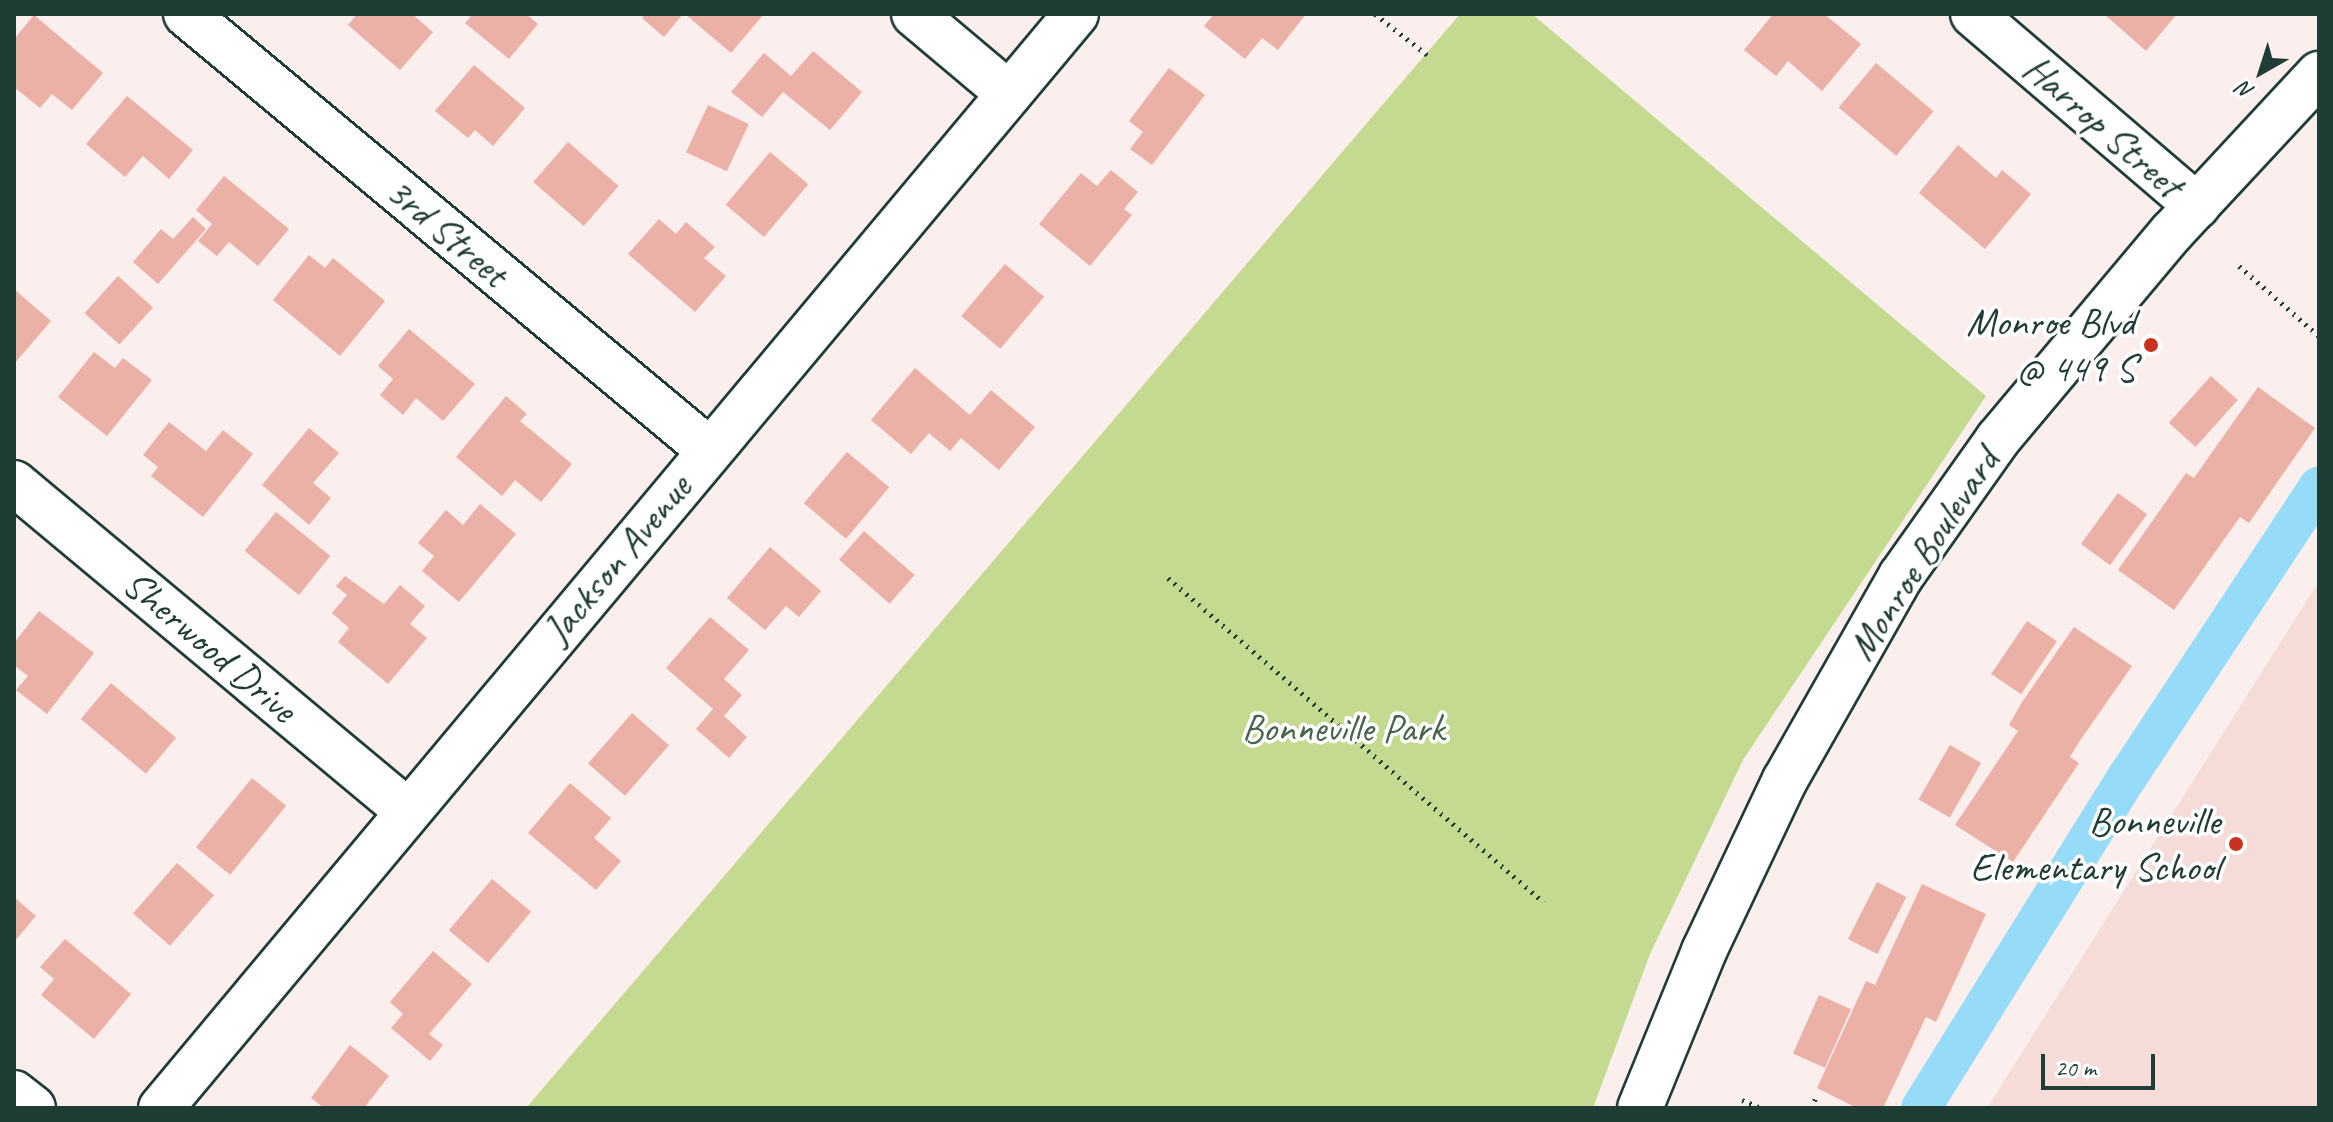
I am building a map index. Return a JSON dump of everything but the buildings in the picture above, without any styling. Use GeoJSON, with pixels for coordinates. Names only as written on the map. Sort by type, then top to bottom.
{"type":"FeatureCollection","features":[{"type":"Feature","properties":{"kind":"street","name":"3rd Street"},"geometry":{"type":"LineString","coordinates":[[186,14],[709,450]]}},
{"type":"Feature","properties":{"kind":"street"},"geometry":{"type":"LineString","coordinates":[[914,14],[1009,94]]}},
{"type":"Feature","properties":{"kind":"street","name":"Jackson Avenue"},"geometry":{"type":"LineString","coordinates":[[161,1108],[406,810],[1076,14]]}},
{"type":"Feature","properties":{"kind":"street","name":"Harrop Street"},"geometry":{"type":"LineString","coordinates":[[1973,14],[2197,206]]}},
{"type":"Feature","properties":{"kind":"street","name":"Monroe Boulevard"},"geometry":{"type":"LineString","coordinates":[[1640,1108],[1704,951],[1785,780],[1901,576],[1981,461],[2197,206],[2319,74]]}},
{"type":"Feature","properties":{"kind":"street","name":"Sherwood Drive"},"geometry":{"type":"LineString","coordinates":[[14,483],[406,810]]}},
{"type":"Feature","properties":{"kind":"street"},"geometry":{"type":"LineString","coordinates":[[14,1093],[33,1108]]}},
{"type":"Feature","properties":{"kind":"path"},"geometry":{"type":"LineString","coordinates":[[1375,14],[1430,57]]}},
{"type":"Feature","properties":{"kind":"path"},"geometry":{"type":"LineString","coordinates":[[2239,266],[2319,336]]}},
{"type":"Feature","properties":{"kind":"path"},"geometry":{"type":"LineString","coordinates":[[1168,578],[1544,902]]}},
{"type":"Feature","properties":{"kind":"path"},"geometry":{"type":"LineString","coordinates":[[1811,1108],[1817,1095]]}},
{"type":"Feature","properties":{"kind":"path"},"geometry":{"type":"LineString","coordinates":[[1742,1100],[1762,1108]]}},
{"type":"Feature","properties":{"kind":"shaded area","name":"Bonneville Elementary School"},"geometry":{"type":"Polygon","coordinates":[[[2319,581],[2319,1108],[1987,1108],[2319,581]]]}},
{"type":"Feature","properties":{"kind":"green space","name":"Bonneville Park"},"geometry":{"type":"Polygon","coordinates":[[[1460,14],[1532,14],[1986,396],[1743,760],[1650,954],[1593,1108],[526,1108],[1460,14]]]}},
{"type":"Feature","properties":{"kind":"waterway"},"geometry":{"type":"LineString","coordinates":[[1921,1108],[2128,776],[2319,486]]}},
{"type":"Feature","properties":{"kind":"place","name":"Monroe Blvd @ 449 S"},"geometry":{"type":"Point","coordinates":[2151,345]}},
{"type":"Feature","properties":{"kind":"place","name":"Bonneville Elementary School"},"geometry":{"type":"Point","coordinates":[2236,844]}}]}
